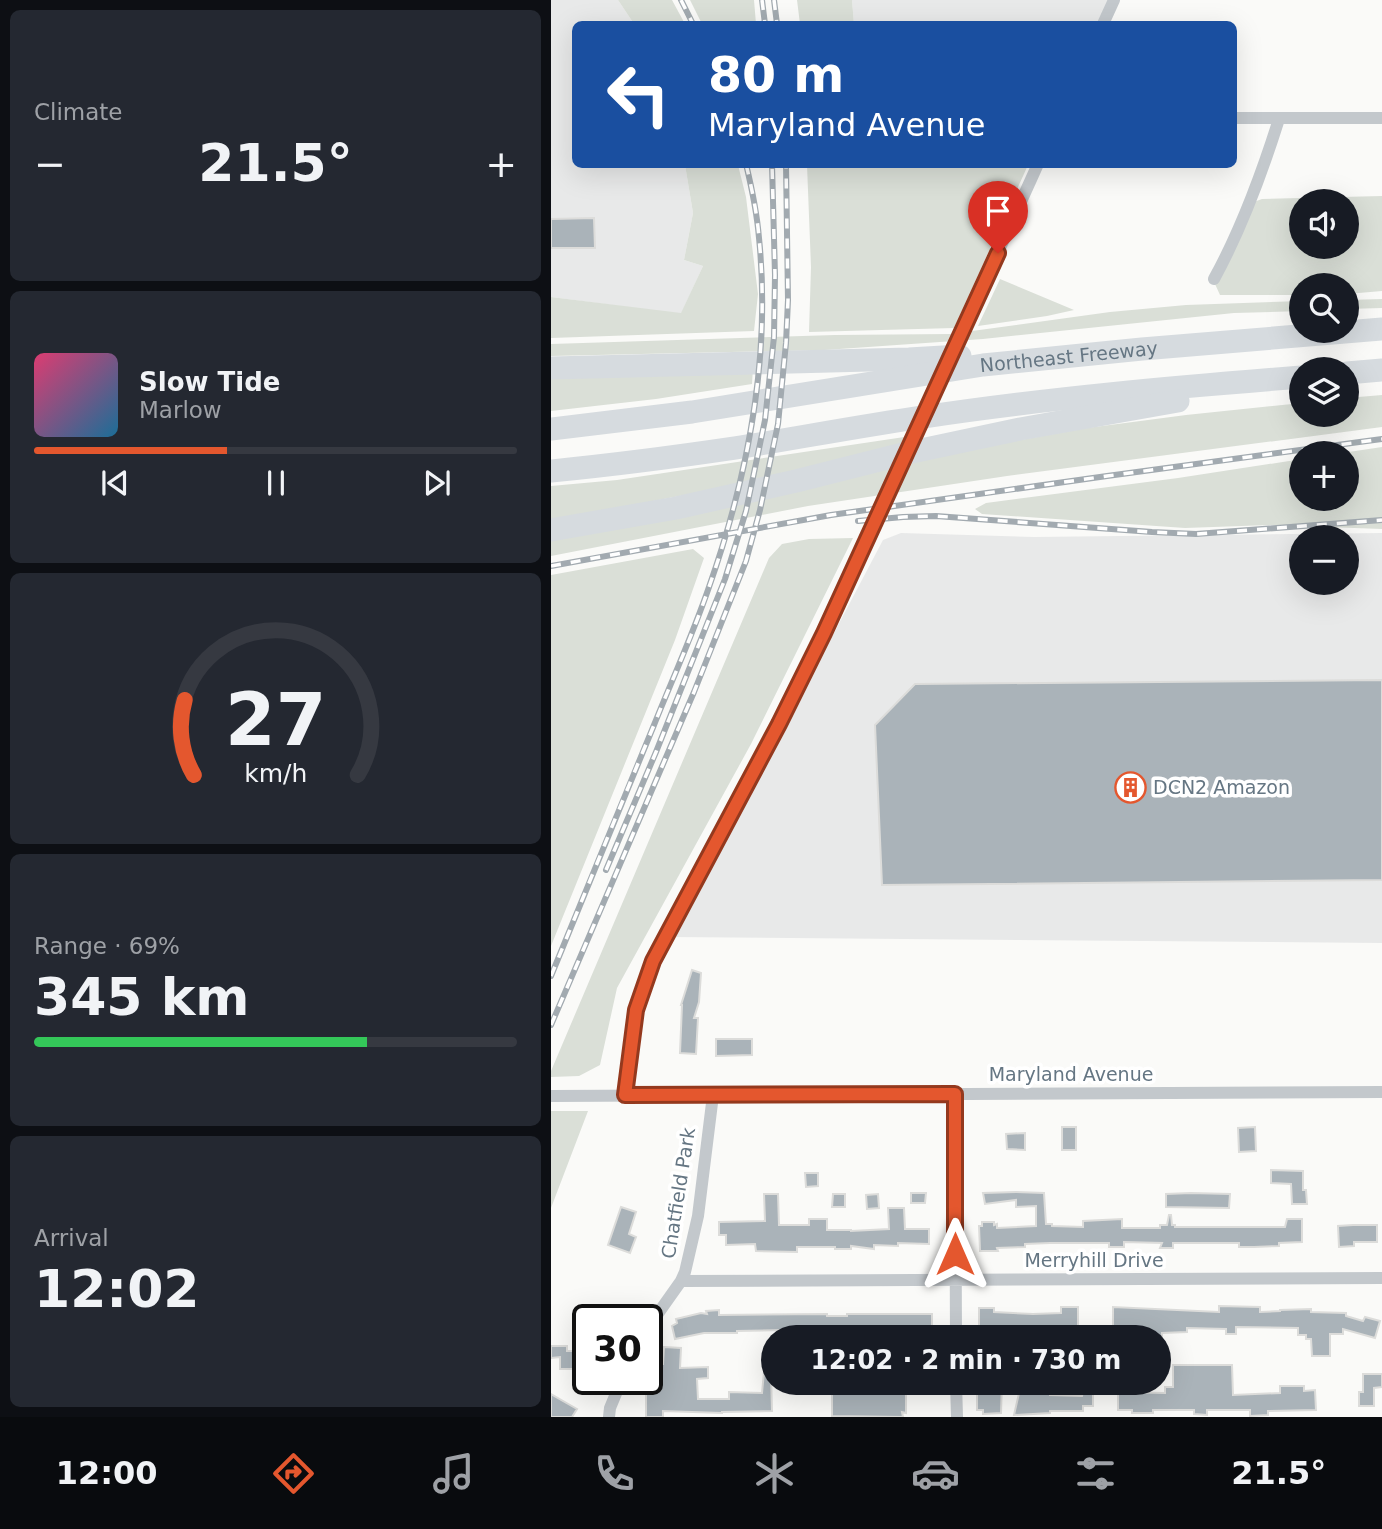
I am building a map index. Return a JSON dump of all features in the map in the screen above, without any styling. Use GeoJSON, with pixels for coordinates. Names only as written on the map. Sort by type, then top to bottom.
{"type":"FeatureCollection","features":[{"type":"Feature","properties":{"kind":"highway","name":"Northeast Freeway"},"geometry":{"type":"LineString","coordinates":[[1359,331],[1382,329]]}},
{"type":"Feature","properties":{"kind":"highway"},"geometry":{"type":"LineString","coordinates":[[551,368],[909,359],[1200,338],[1289,336]]}},
{"type":"Feature","properties":{"kind":"highway","name":"Northeast Freeway"},"geometry":{"type":"LineString","coordinates":[[551,429],[692,412],[983,365],[1289,337]]}},
{"type":"Feature","properties":{"kind":"highway"},"geometry":{"type":"LineString","coordinates":[[1359,372],[1382,370]]}},
{"type":"Feature","properties":{"kind":"highway"},"geometry":{"type":"LineString","coordinates":[[551,471],[731,449],[985,408],[1141,390],[1289,378]]}},
{"type":"Feature","properties":{"kind":"highway"},"geometry":{"type":"LineString","coordinates":[[551,530],[676,508],[1020,429],[1190,398],[1217,383]]}},
{"type":"Feature","properties":{"kind":"street"},"geometry":{"type":"LineString","coordinates":[[1104,21],[1114,0]]}},
{"type":"Feature","properties":{"kind":"street"},"geometry":{"type":"LineString","coordinates":[[1237,118],[1382,118]]}},
{"type":"Feature","properties":{"kind":"street"},"geometry":{"type":"LineString","coordinates":[[1214,279],[1229,253],[1279,118]]}},
{"type":"Feature","properties":{"kind":"street"},"geometry":{"type":"LineString","coordinates":[[625,1095],[636,1010],[653,961],[779,724],[866,544],[1036,168]]}},
{"type":"Feature","properties":{"kind":"street","name":"Maryland Avenue"},"geometry":{"type":"LineString","coordinates":[[551,1096],[1382,1092]]}},
{"type":"Feature","properties":{"kind":"street"},"geometry":{"type":"LineString","coordinates":[[955,1094],[956,1325]]}},
{"type":"Feature","properties":{"kind":"street","name":"Chatfield Park"},"geometry":{"type":"LineString","coordinates":[[663,1306],[681,1281],[690,1251],[713,1095]]}},
{"type":"Feature","properties":{"kind":"street","name":"Merryhill Drive"},"geometry":{"type":"LineString","coordinates":[[681,1281],[1382,1278]]}},
{"type":"Feature","properties":{"kind":"street"},"geometry":{"type":"LineString","coordinates":[[609,1417],[615,1395]]}},
{"type":"Feature","properties":{"kind":"street"},"geometry":{"type":"LineString","coordinates":[[956,1395],[957,1417]]}},
{"type":"Feature","properties":{"kind":"shaded area"},"geometry":{"type":"Polygon","coordinates":[[[551,0],[618,0],[632,21],[572,21],[572,168],[686,168],[693,213],[684,260],[703,266],[681,314],[551,297],[551,0]]]}},
{"type":"Feature","properties":{"kind":"shaded area"},"geometry":{"type":"Polygon","coordinates":[[[618,0],[672,0],[683,21],[632,21],[618,0]]]}},
{"type":"Feature","properties":{"kind":"shaded area"},"geometry":{"type":"Polygon","coordinates":[[[690,0],[754,0],[756,21],[700,21],[690,0]]]}},
{"type":"Feature","properties":{"kind":"shaded area"},"geometry":{"type":"Polygon","coordinates":[[[797,0],[852,0],[854,21],[800,21],[797,0]]]}},
{"type":"Feature","properties":{"kind":"shaded area"},"geometry":{"type":"Polygon","coordinates":[[[852,0],[1116,0],[1106,21],[854,21],[852,0]]]}},
{"type":"Feature","properties":{"kind":"shaded area"},"geometry":{"type":"Polygon","coordinates":[[[686,168],[739,168],[746,197],[758,294],[754,331],[551,338],[551,297],[681,313],[703,266],[684,260],[693,213],[686,168]]]}},
{"type":"Feature","properties":{"kind":"shaded area"},"geometry":{"type":"Polygon","coordinates":[[[807,168],[1027,168],[954,328],[809,332],[811,267],[807,168]]]}},
{"type":"Feature","properties":{"kind":"shaded area"},"geometry":{"type":"Polygon","coordinates":[[[1382,196],[1382,291],[1359,293],[1359,273],[1289,273],[1289,295],[1220,295],[1215,284],[1251,203],[1262,199],[1289,198],[1289,259],[1359,259],[1359,197],[1382,196]]]}},
{"type":"Feature","properties":{"kind":"shaded area"},"geometry":{"type":"Polygon","coordinates":[[[1000,279],[1074,310],[978,326],[1000,279]]]}},
{"type":"Feature","properties":{"kind":"shaded area"},"geometry":{"type":"Polygon","coordinates":[[[1382,299],[1382,308],[1359,309],[1359,300],[1382,299]]]}},
{"type":"Feature","properties":{"kind":"shaded area"},"geometry":{"type":"Polygon","coordinates":[[[1289,301],[1289,311],[1234,313],[983,339],[825,350],[551,356],[551,344],[950,334],[1110,312],[1186,305],[1289,301]]]}},
{"type":"Feature","properties":{"kind":"shaded area"},"geometry":{"type":"Polygon","coordinates":[[[753,368],[752,384],[551,411],[551,374],[753,368]]]}},
{"type":"Feature","properties":{"kind":"shaded area"},"geometry":{"type":"Polygon","coordinates":[[[1382,395],[1382,427],[1007,476],[808,506],[551,556],[551,538],[987,446],[1087,428],[1289,404],[1289,427],[1359,427],[1359,397],[1382,395]]]}},
{"type":"Feature","properties":{"kind":"shaded area"},"geometry":{"type":"Polygon","coordinates":[[[911,436],[912,444],[767,479],[551,521],[551,486],[617,480],[911,436]]]}},
{"type":"Feature","properties":{"kind":"shaded area"},"geometry":{"type":"Polygon","coordinates":[[[1382,447],[1382,529],[1359,528],[1359,525],[1185,528],[982,514],[975,509],[986,503],[1289,461],[1289,511],[1359,511],[1359,450],[1382,447]]]}},
{"type":"Feature","properties":{"kind":"shaded area"},"geometry":{"type":"Polygon","coordinates":[[[901,533],[1034,537],[1289,534],[1289,595],[1359,595],[1359,533],[1382,533],[1382,943],[671,937],[883,540],[901,533]]]}},
{"type":"Feature","properties":{"kind":"shaded area"},"geometry":{"type":"Polygon","coordinates":[[[853,538],[751,744],[617,988],[600,1065],[579,1076],[551,1077],[551,1071],[769,558],[782,544],[809,539],[853,538]]]}},
{"type":"Feature","properties":{"kind":"shaded area"},"geometry":{"type":"Polygon","coordinates":[[[693,549],[704,558],[675,640],[551,946],[551,575],[693,549]]]}},
{"type":"Feature","properties":{"kind":"shaded area"},"geometry":{"type":"Polygon","coordinates":[[[551,1111],[588,1111],[551,1208],[551,1111]]]}},
{"type":"Feature","properties":{"kind":"building"},"geometry":{"type":"Polygon","coordinates":[[[594,218],[595,248],[551,248],[551,219],[594,218]]]}},
{"type":"Feature","properties":{"kind":"building","name":"DCN2 Amazon"},"geometry":{"type":"Polygon","coordinates":[[[1382,680],[1382,880],[882,885],[875,725],[915,684],[1382,680]]]}},
{"type":"Feature","properties":{"kind":"building"},"geometry":{"type":"Polygon","coordinates":[[[692,970],[701,973],[699,1002],[694,1018],[698,1018],[696,1054],[680,1053],[681,1005],[692,970]]]}},
{"type":"Feature","properties":{"kind":"building"},"geometry":{"type":"Polygon","coordinates":[[[716,1039],[752,1039],[752,1055],[716,1056],[716,1039]]]}},
{"type":"Feature","properties":{"kind":"building"},"geometry":{"type":"Polygon","coordinates":[[[1062,1127],[1076,1127],[1076,1150],[1062,1150],[1062,1127]]]}},
{"type":"Feature","properties":{"kind":"building"},"geometry":{"type":"Polygon","coordinates":[[[1255,1127],[1256,1151],[1239,1152],[1238,1128],[1255,1127]]]}},
{"type":"Feature","properties":{"kind":"building"},"geometry":{"type":"Polygon","coordinates":[[[1025,1133],[1025,1150],[1007,1149],[1006,1134],[1025,1133]]]}},
{"type":"Feature","properties":{"kind":"building"},"geometry":{"type":"Polygon","coordinates":[[[1271,1170],[1303,1171],[1303,1190],[1306,1190],[1307,1204],[1292,1204],[1291,1184],[1271,1183],[1271,1170]]]}},
{"type":"Feature","properties":{"kind":"building"},"geometry":{"type":"Polygon","coordinates":[[[805,1173],[818,1173],[818,1186],[806,1187],[805,1173]]]}},
{"type":"Feature","properties":{"kind":"building"},"geometry":{"type":"Polygon","coordinates":[[[911,1193],[926,1193],[925,1203],[911,1203],[911,1193]]]}},
{"type":"Feature","properties":{"kind":"building"},"geometry":{"type":"Polygon","coordinates":[[[983,1193],[1044,1193],[1046,1224],[1052,1226],[1083,1227],[1083,1221],[1122,1219],[1122,1228],[1160,1228],[1160,1225],[1167,1225],[1169,1215],[1175,1227],[1285,1227],[1287,1219],[1302,1219],[1302,1242],[1254,1247],[1239,1247],[1239,1243],[1173,1243],[1173,1248],[1160,1248],[1162,1243],[1124,1242],[1124,1247],[1109,1247],[1109,1243],[1050,1243],[980,1251],[979,1226],[982,1226],[982,1222],[994,1222],[997,1228],[1036,1226],[1036,1206],[1016,1207],[1016,1200],[985,1204],[983,1193]]]}},
{"type":"Feature","properties":{"kind":"building"},"geometry":{"type":"Polygon","coordinates":[[[764,1194],[778,1194],[779,1225],[809,1225],[809,1219],[827,1219],[827,1230],[889,1229],[888,1208],[904,1208],[905,1229],[929,1229],[929,1244],[874,1245],[874,1249],[851,1246],[851,1249],[797,1247],[797,1252],[756,1251],[755,1244],[726,1245],[726,1235],[719,1235],[719,1222],[765,1221],[764,1194]]]}},
{"type":"Feature","properties":{"kind":"building"},"geometry":{"type":"Polygon","coordinates":[[[833,1194],[845,1194],[845,1207],[832,1207],[833,1194]]]}},
{"type":"Feature","properties":{"kind":"building"},"geometry":{"type":"Polygon","coordinates":[[[878,1194],[879,1208],[867,1209],[866,1195],[878,1194]]]}},
{"type":"Feature","properties":{"kind":"building"},"geometry":{"type":"Polygon","coordinates":[[[1166,1194],[1230,1194],[1229,1208],[1166,1207],[1166,1194]]]}},
{"type":"Feature","properties":{"kind":"building"},"geometry":{"type":"Polygon","coordinates":[[[621,1207],[636,1212],[629,1234],[636,1237],[630,1253],[608,1245],[621,1207]]]}},
{"type":"Feature","properties":{"kind":"building"},"geometry":{"type":"Polygon","coordinates":[[[1377,1225],[1377,1242],[1354,1242],[1354,1246],[1339,1247],[1338,1226],[1377,1225]]]}},
{"type":"Feature","properties":{"kind":"building"},"geometry":{"type":"Polygon","coordinates":[[[1219,1306],[1260,1307],[1260,1312],[1311,1309],[1311,1312],[1346,1313],[1346,1316],[1363,1321],[1365,1317],[1380,1321],[1375,1338],[1343,1329],[1343,1334],[1330,1334],[1330,1356],[1312,1356],[1311,1339],[1306,1339],[1306,1335],[1298,1335],[1298,1328],[1236,1327],[1236,1334],[1226,1334],[1226,1329],[1187,1328],[1187,1332],[1171,1333],[1171,1325],[1113,1325],[1113,1307],[1219,1312],[1219,1306]]]}},
{"type":"Feature","properties":{"kind":"building"},"geometry":{"type":"Polygon","coordinates":[[[1061,1307],[1078,1307],[1078,1325],[979,1325],[979,1308],[994,1308],[994,1312],[1061,1313],[1061,1307]]]}},
{"type":"Feature","properties":{"kind":"building"},"geometry":{"type":"Polygon","coordinates":[[[719,1310],[719,1315],[932,1314],[932,1325],[761,1325],[761,1330],[704,1333],[675,1339],[672,1326],[677,1323],[676,1319],[707,1314],[706,1311],[719,1310]]]}},
{"type":"Feature","properties":{"kind":"building"},"geometry":{"type":"Polygon","coordinates":[[[551,1346],[567,1346],[567,1351],[572,1351],[572,1369],[560,1369],[560,1357],[551,1358],[551,1346]]]}},
{"type":"Feature","properties":{"kind":"building"},"geometry":{"type":"Polygon","coordinates":[[[664,1347],[681,1348],[680,1368],[708,1367],[708,1378],[697,1379],[698,1399],[729,1399],[729,1392],[761,1393],[772,1395],[772,1411],[663,1411],[663,1417],[646,1417],[646,1395],[663,1395],[664,1347]]]}},
{"type":"Feature","properties":{"kind":"building"},"geometry":{"type":"Polygon","coordinates":[[[1173,1365],[1232,1365],[1233,1395],[1280,1393],[1280,1386],[1304,1386],[1304,1391],[1315,1390],[1316,1410],[1268,1411],[1268,1415],[1250,1416],[1250,1410],[1207,1410],[1207,1415],[1194,1414],[1194,1410],[1132,1413],[1132,1410],[1118,1410],[1118,1395],[1171,1395],[1173,1365]]]}},
{"type":"Feature","properties":{"kind":"building"},"geometry":{"type":"Polygon","coordinates":[[[1363,1374],[1382,1374],[1382,1387],[1374,1388],[1374,1406],[1359,1406],[1359,1392],[1363,1392],[1363,1374]]]}},
{"type":"Feature","properties":{"kind":"building"},"geometry":{"type":"Polygon","coordinates":[[[551,1394],[577,1409],[572,1417],[551,1417],[551,1394]]]}},
{"type":"Feature","properties":{"kind":"building"},"geometry":{"type":"Polygon","coordinates":[[[832,1395],[906,1395],[906,1413],[902,1412],[903,1417],[832,1416],[832,1395]]]}},
{"type":"Feature","properties":{"kind":"building"},"geometry":{"type":"Polygon","coordinates":[[[977,1395],[1002,1395],[1001,1413],[983,1414],[983,1410],[977,1410],[977,1395]]]}},
{"type":"Feature","properties":{"kind":"building"},"geometry":{"type":"Polygon","coordinates":[[[1019,1395],[1093,1395],[1093,1406],[1083,1406],[1083,1411],[1014,1415],[1019,1395]]]}},
{"type":"Feature","properties":{"kind":"railway"},"geometry":{"type":"LineString","coordinates":[[681,0],[692,21]]}},
{"type":"Feature","properties":{"kind":"railway"},"geometry":{"type":"LineString","coordinates":[[762,0],[765,21]]}},
{"type":"Feature","properties":{"kind":"railway"},"geometry":{"type":"LineString","coordinates":[[774,0],[777,21]]}},
{"type":"Feature","properties":{"kind":"railway"},"geometry":{"type":"LineString","coordinates":[[551,976],[696,622],[735,502],[753,415],[762,327],[758,229],[747,168]]}},
{"type":"Feature","properties":{"kind":"railway"},"geometry":{"type":"LineString","coordinates":[[606,870],[725,579],[746,511],[765,420],[774,337],[772,168]]}},
{"type":"Feature","properties":{"kind":"railway"},"geometry":{"type":"LineString","coordinates":[[551,1025],[694,692],[746,561],[760,510],[778,424],[786,343],[786,168]]}},
{"type":"Feature","properties":{"kind":"railway"},"geometry":{"type":"LineString","coordinates":[[551,566],[831,515],[1382,439]]}},
{"type":"Feature","properties":{"kind":"railway"},"geometry":{"type":"LineString","coordinates":[[858,521],[936,516],[1196,534],[1382,520]]}},
{"type":"Feature","properties":{"kind":"place","name":"DCN2 Amazon"},"geometry":{"type":"Point","coordinates":[1130,787]}},
{"type":"Feature","properties":{"kind":"route"},"geometry":{"type":"LineString","coordinates":[[955,1254],[955,1094],[625,1095],[636,1010],[653,961],[779,724],[824,633],[998,253]]}}]}
